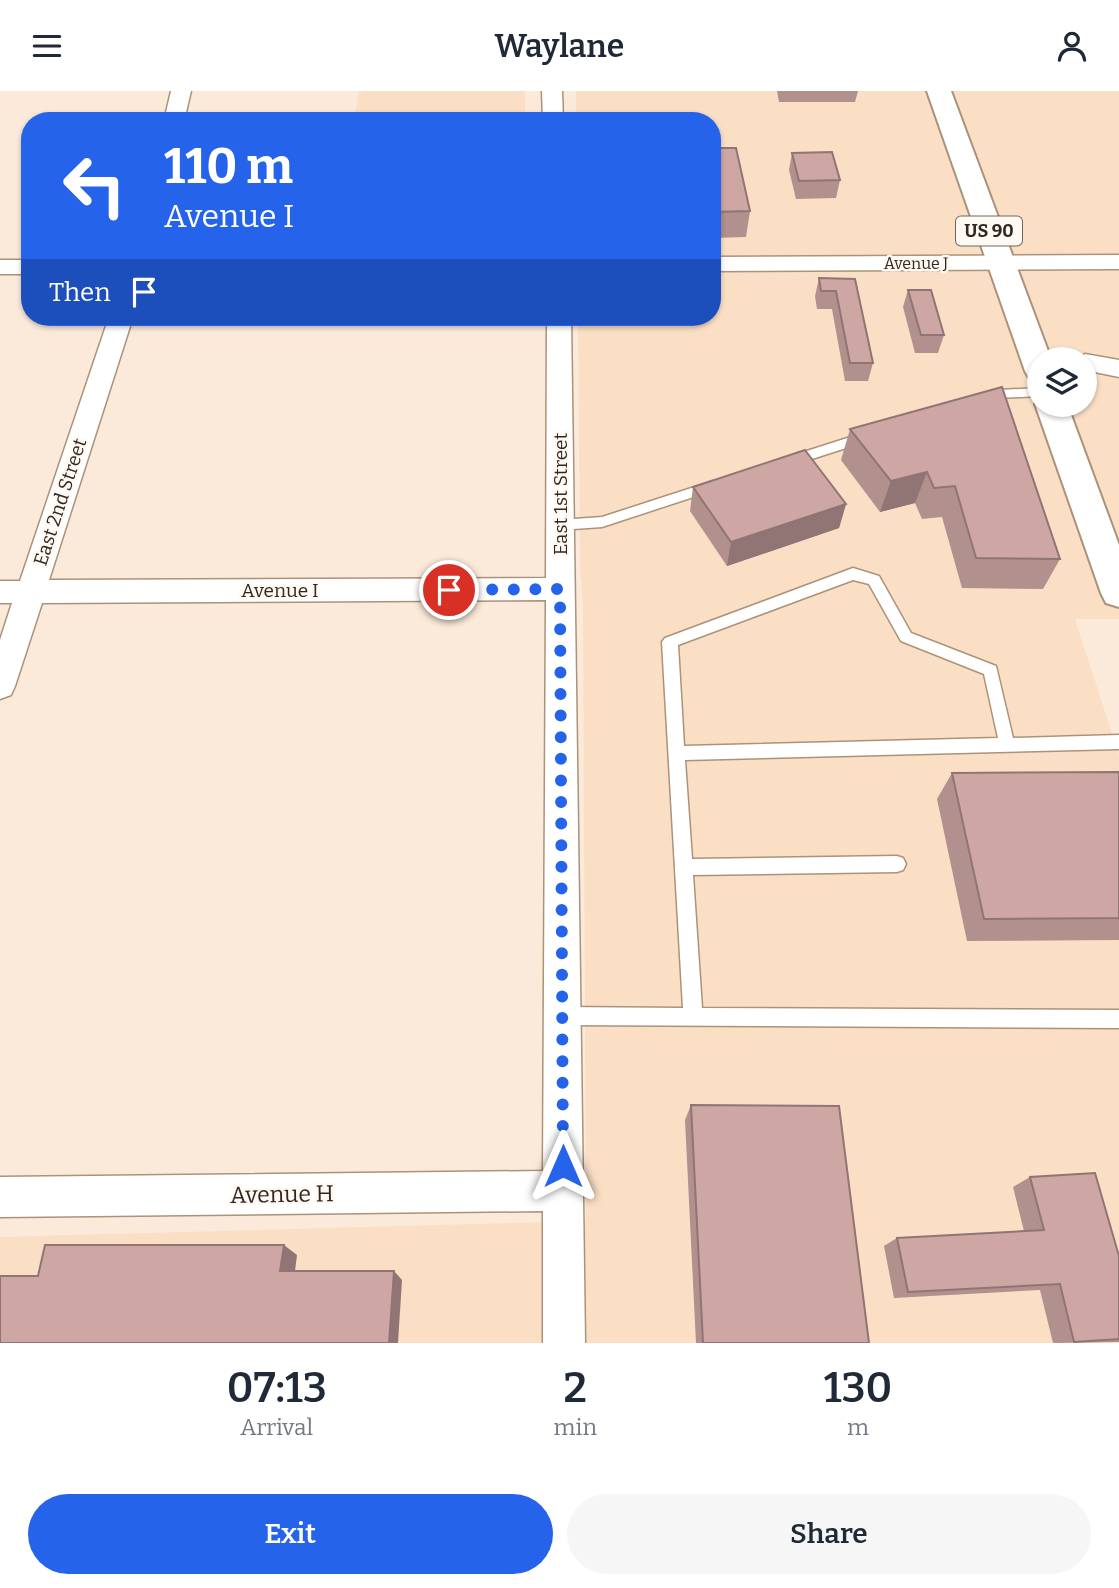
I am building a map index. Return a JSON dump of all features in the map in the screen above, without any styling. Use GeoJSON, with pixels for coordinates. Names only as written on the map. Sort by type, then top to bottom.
{"type":"FeatureCollection","features":[{"type":"Feature","properties":{"kind":"highway","name":"US 90"},"geometry":{"type":"LineString","coordinates":[[939,91],[1032,347]]}},
{"type":"Feature","properties":{"kind":"highway"},"geometry":{"type":"LineString","coordinates":[[1056,417],[1119,593]]}},
{"type":"Feature","properties":{"kind":"street"},"geometry":{"type":"LineString","coordinates":[[176,112],[181,91]]}},
{"type":"Feature","properties":{"kind":"street"},"geometry":{"type":"LineString","coordinates":[[552,91],[553,112]]}},
{"type":"Feature","properties":{"kind":"street","name":"Avenue J"},"geometry":{"type":"LineString","coordinates":[[721,264],[1119,263]]}},
{"type":"Feature","properties":{"kind":"street"},"geometry":{"type":"LineString","coordinates":[[0,268],[21,267]]}},
{"type":"Feature","properties":{"kind":"street","name":"East 2nd Street"},"geometry":{"type":"LineString","coordinates":[[0,686],[118,326]]}},
{"type":"Feature","properties":{"kind":"street","name":"East 1st Street"},"geometry":{"type":"LineString","coordinates":[[559,326],[564,1343]]}},
{"type":"Feature","properties":{"kind":"street"},"geometry":{"type":"LineString","coordinates":[[1097,363],[1119,369]]}},
{"type":"Feature","properties":{"kind":"street","name":"Avenue I"},"geometry":{"type":"LineString","coordinates":[[0,592],[560,589]]}},
{"type":"Feature","properties":{"kind":"street","name":"Avenue H"},"geometry":{"type":"LineString","coordinates":[[0,1197],[563,1191]]}},
{"type":"Feature","properties":{"kind":"lane"},"geometry":{"type":"LineString","coordinates":[[972,402],[998,394],[1027,393]]}},
{"type":"Feature","properties":{"kind":"lane"},"geometry":{"type":"LineString","coordinates":[[774,466],[880,432]]}},
{"type":"Feature","properties":{"kind":"lane"},"geometry":{"type":"LineString","coordinates":[[560,525],[602,522],[721,484]]}},
{"type":"Feature","properties":{"kind":"lane"},"geometry":{"type":"LineString","coordinates":[[693,1016],[670,642],[853,574],[874,580],[906,637],[991,670],[1007,745]]}},
{"type":"Feature","properties":{"kind":"lane"},"geometry":{"type":"LineString","coordinates":[[676,753],[1119,742]]}},
{"type":"Feature","properties":{"kind":"lane"},"geometry":{"type":"LineString","coordinates":[[684,867],[897,864]]}},
{"type":"Feature","properties":{"kind":"lane"},"geometry":{"type":"LineString","coordinates":[[562,1016],[1119,1019]]}},
{"type":"Feature","properties":{"kind":"shaded area"},"geometry":{"type":"Polygon","coordinates":[[[359,91],[525,91],[525,112],[356,112],[359,91]]]}},
{"type":"Feature","properties":{"kind":"shaded area"},"geometry":{"type":"Polygon","coordinates":[[[576,91],[1119,91],[1119,619],[1075,619],[1119,755],[1119,1343],[0,1343],[0,1237],[586,1221],[583,607],[580,565],[578,326],[721,326],[721,112],[576,112],[576,91]]]}},
{"type":"Feature","properties":{"kind":"building"},"geometry":{"type":"Polygon","coordinates":[[[721,148],[736,148],[750,211],[721,212],[721,148]]]}},
{"type":"Feature","properties":{"kind":"building"},"geometry":{"type":"Polygon","coordinates":[[[832,152],[840,180],[799,181],[792,153],[832,152]]]}},
{"type":"Feature","properties":{"kind":"building"},"geometry":{"type":"Polygon","coordinates":[[[819,278],[855,279],[873,363],[850,363],[836,291],[821,291],[819,278]]]}},
{"type":"Feature","properties":{"kind":"building"},"geometry":{"type":"Polygon","coordinates":[[[908,290],[931,290],[944,335],[921,335],[908,290]]]}},
{"type":"Feature","properties":{"kind":"building"},"geometry":{"type":"Polygon","coordinates":[[[1002,387],[1060,559],[976,558],[955,486],[934,488],[927,472],[891,481],[850,429],[1002,387]]]}},
{"type":"Feature","properties":{"kind":"building"},"geometry":{"type":"Polygon","coordinates":[[[805,450],[846,504],[731,542],[693,487],[805,450]]]}},
{"type":"Feature","properties":{"kind":"building"},"geometry":{"type":"Polygon","coordinates":[[[1119,772],[1119,918],[984,919],[952,773],[1119,772]]]}},
{"type":"Feature","properties":{"kind":"building"},"geometry":{"type":"Polygon","coordinates":[[[691,1105],[839,1106],[869,1343],[703,1343],[691,1105]]]}},
{"type":"Feature","properties":{"kind":"building"},"geometry":{"type":"Polygon","coordinates":[[[1095,1173],[1119,1256],[1119,1339],[1074,1342],[1060,1284],[908,1292],[897,1238],[1044,1230],[1030,1177],[1095,1173]]]}},
{"type":"Feature","properties":{"kind":"building"},"geometry":{"type":"Polygon","coordinates":[[[45,1245],[284,1245],[280,1271],[394,1271],[389,1343],[0,1343],[0,1276],[38,1276],[45,1245]]]}},
{"type":"Feature","properties":{"kind":"route"},"geometry":{"type":"LineString","coordinates":[[449,590],[560,589],[563,1166]]}}]}
